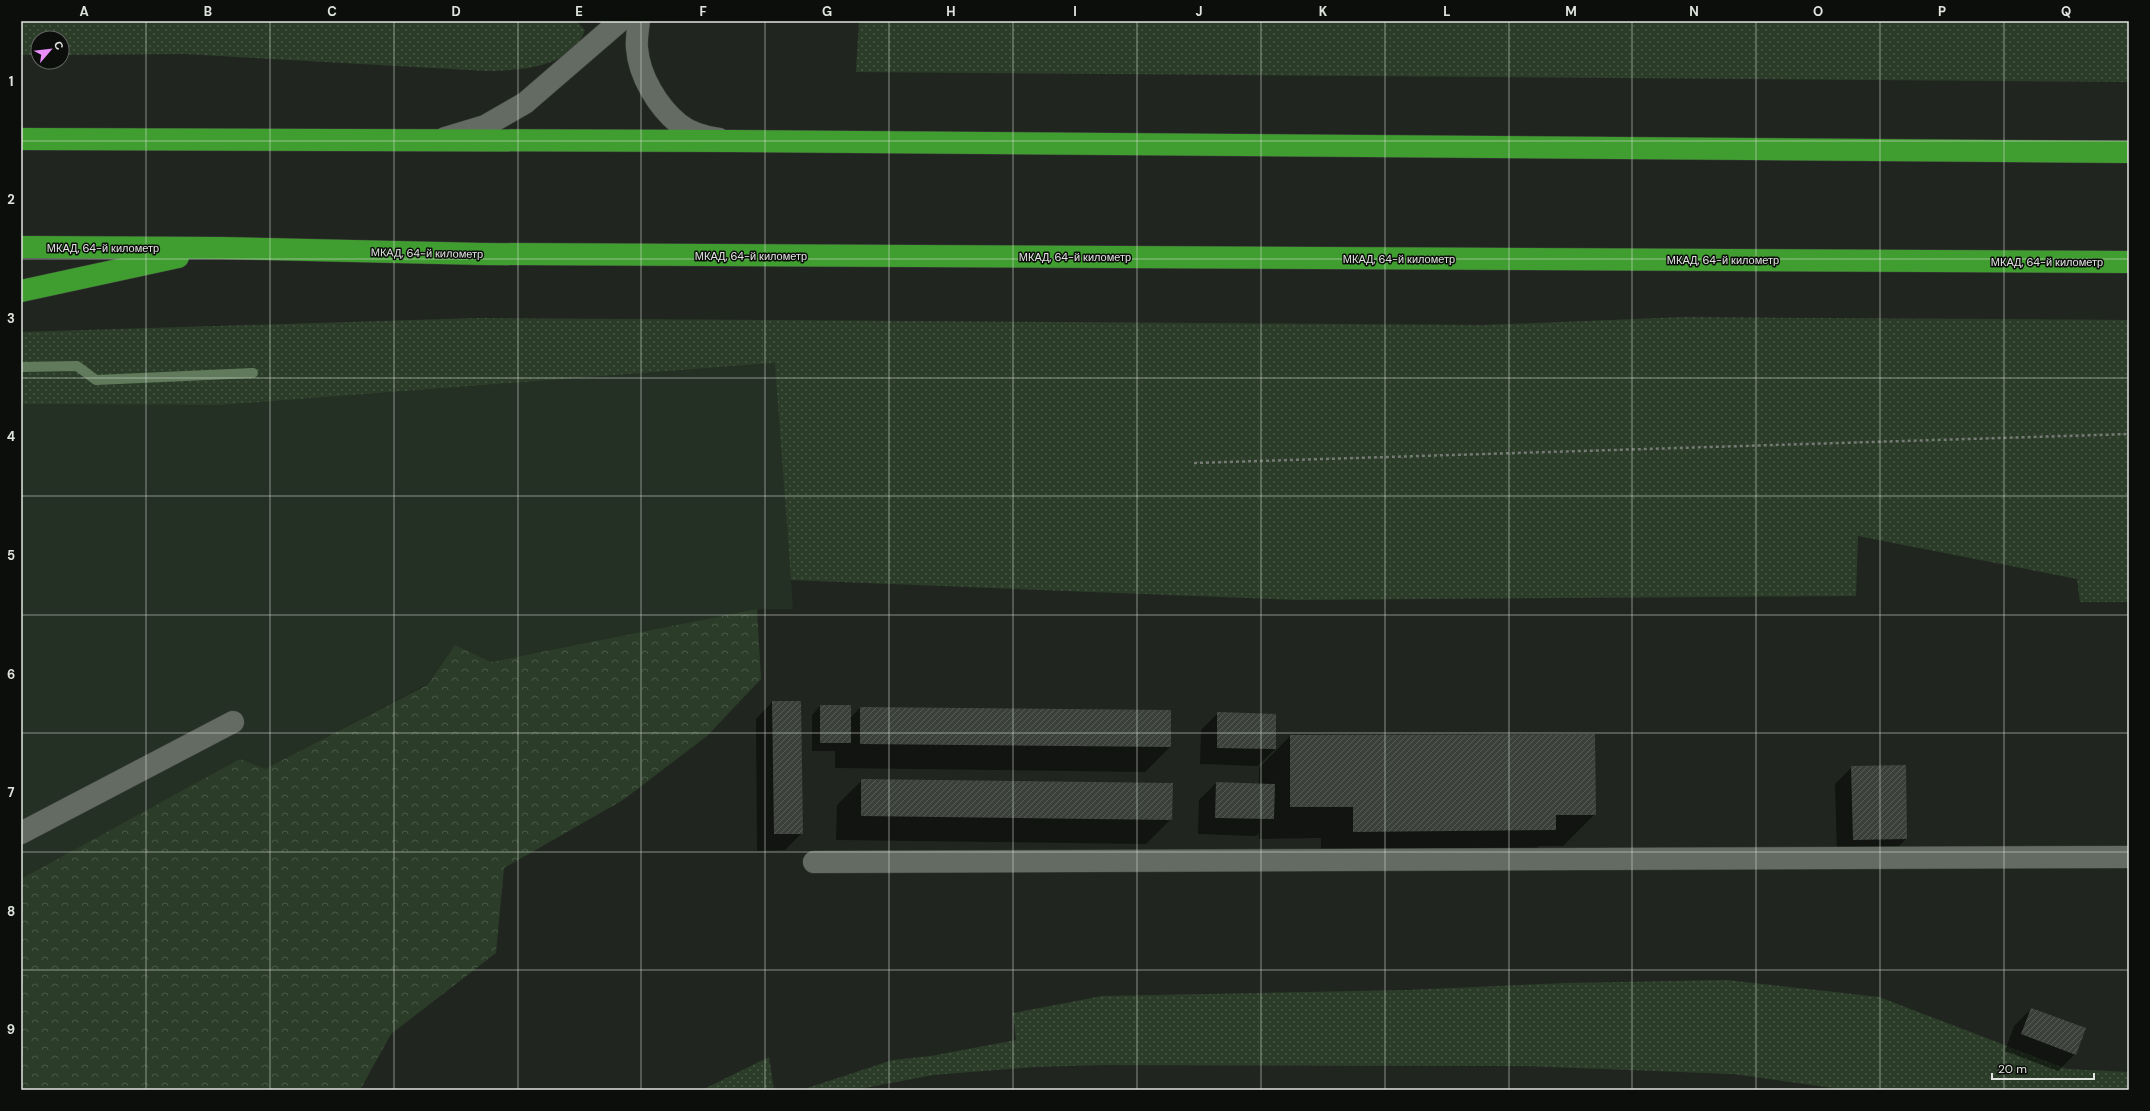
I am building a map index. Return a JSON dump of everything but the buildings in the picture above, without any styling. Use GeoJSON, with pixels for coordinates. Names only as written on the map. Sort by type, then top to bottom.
{"type":"FeatureCollection","features":[{"type":"Feature","properties":{"kind":"highway"},"geometry":{"type":"LineString","coordinates":[[21,139],[435,142],[730,141],[2129,152]]}},
{"type":"Feature","properties":{"kind":"highway","name":"МКАД, 64-й километр"},"geometry":{"type":"LineString","coordinates":[[21,247],[221,248],[483,254],[2129,262]]}},
{"type":"Feature","properties":{"kind":"highway"},"geometry":{"type":"LineString","coordinates":[[21,291],[221,248]]}},
{"type":"Feature","properties":{"kind":"street"},"geometry":{"type":"LineString","coordinates":[[435,142],[485,126],[525,103],[620,21]]}},
{"type":"Feature","properties":{"kind":"street"},"geometry":{"type":"LineString","coordinates":[[639,21],[637,48],[645,79],[662,106],[680,125],[703,136],[730,141]]}},
{"type":"Feature","properties":{"kind":"street"},"geometry":{"type":"LineString","coordinates":[[21,833],[233,722]]}},
{"type":"Feature","properties":{"kind":"street"},"geometry":{"type":"LineString","coordinates":[[814,862],[2129,856]]}},
{"type":"Feature","properties":{"kind":"path"},"geometry":{"type":"LineString","coordinates":[[1194,463],[2129,434]]}},
{"type":"Feature","properties":{"kind":"shaded area"},"geometry":{"type":"Polygon","coordinates":[[[776,363],[793,609],[757,609],[491,662],[455,645],[427,684],[265,769],[21,879],[21,404],[220,405],[776,363]]]}},
{"type":"Feature","properties":{"kind":"green space"},"geometry":{"type":"Polygon","coordinates":[[[21,21],[576,21],[585,30],[578,43],[569,52],[557,59],[529,68],[514,70],[487,71],[184,54],[70,55],[70,30],[30,30],[30,55],[21,55],[21,21]]]}},
{"type":"Feature","properties":{"kind":"green space"},"geometry":{"type":"Polygon","coordinates":[[[859,21],[2129,21],[2129,82],[856,72],[859,21]]]}},
{"type":"Feature","properties":{"kind":"green space"},"geometry":{"type":"Polygon","coordinates":[[[1685,317],[2129,320],[2129,602],[2080,602],[2077,579],[1858,536],[1856,596],[1296,600],[791,580],[775,363],[220,405],[21,404],[21,332],[479,318],[1483,325],[1685,317]]]}},
{"type":"Feature","properties":{"kind":"green space"},"geometry":{"type":"Polygon","coordinates":[[[757,609],[761,679],[707,736],[623,800],[504,868],[496,953],[391,1034],[360,1090],[21,1090],[21,879],[240,759],[265,769],[427,685],[455,645],[491,662],[757,609]]]}},
{"type":"Feature","properties":{"kind":"green space"},"geometry":{"type":"Polygon","coordinates":[[[1727,980],[1879,997],[2067,1069],[2129,1072],[2129,1090],[1847,1090],[1733,1074],[1525,1066],[1102,1065],[1035,1067],[933,1075],[854,1090],[801,1090],[893,1060],[931,1056],[1016,1040],[1013,1013],[1102,996],[1407,990],[1566,983],[1727,980]]]}},
{"type":"Feature","properties":{"kind":"green space"},"geometry":{"type":"Polygon","coordinates":[[[769,1057],[774,1090],[702,1090],[710,1086],[769,1057]]]}},
{"type":"Feature","properties":{"kind":"waterway"},"geometry":{"type":"LineString","coordinates":[[21,367],[77,366],[96,380],[253,373]]}}]}
